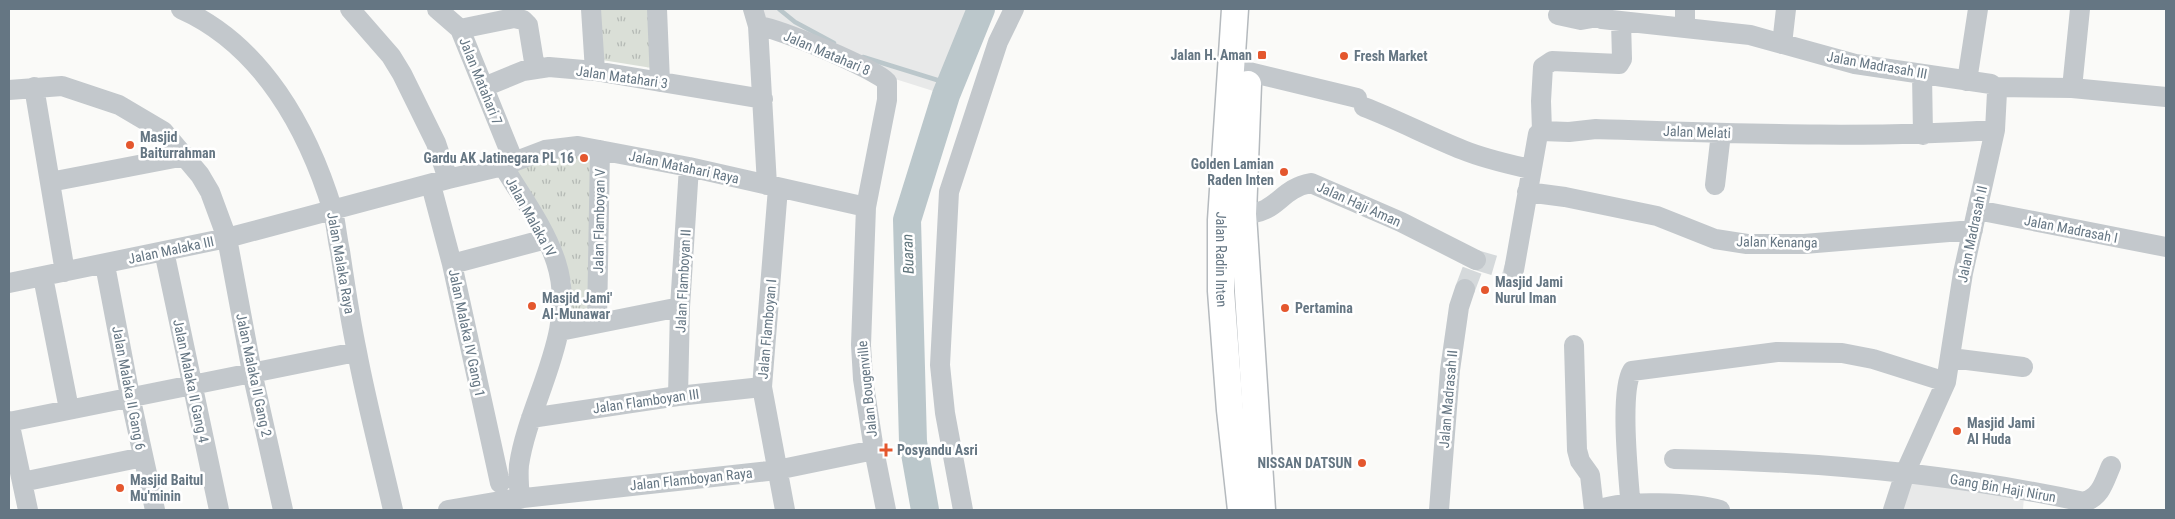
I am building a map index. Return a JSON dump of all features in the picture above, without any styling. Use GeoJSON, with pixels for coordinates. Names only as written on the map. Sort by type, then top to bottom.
{"type":"FeatureCollection","features":[{"type":"Feature","properties":{"kind":"main road","name":"Jalan Radin Inten"},"geometry":{"type":"LineString","coordinates":[[1236,9],[1221,220],[1221,283],[1230,410],[1242,510]]}},
{"type":"Feature","properties":{"kind":"main road","name":"Jalan Radin Inten"},"geometry":{"type":"LineString","coordinates":[[1253,9],[1243,214],[1262,510]]}},
{"type":"Feature","properties":{"kind":"street","name":"Jalan Malaka Raya"},"geometry":{"type":"LineString","coordinates":[[181,9],[230,38],[276,87],[308,142],[333,212],[356,352],[393,510]]}},
{"type":"Feature","properties":{"kind":"street"},"geometry":{"type":"LineString","coordinates":[[350,9],[391,56],[402,74],[436,143],[439,182]]}},
{"type":"Feature","properties":{"kind":"street","name":"Jalan Matahari 7"},"geometry":{"type":"LineString","coordinates":[[437,9],[460,29],[484,87],[508,164]]}},
{"type":"Feature","properties":{"kind":"street"},"geometry":{"type":"LineString","coordinates":[[591,9],[595,71]]}},
{"type":"Feature","properties":{"kind":"street"},"geometry":{"type":"LineString","coordinates":[[657,9],[660,82]]}},
{"type":"Feature","properties":{"kind":"street"},"geometry":{"type":"LineString","coordinates":[[963,510],[945,413],[940,365],[949,192],[998,42],[1014,9]]}},
{"type":"Feature","properties":{"kind":"street"},"geometry":{"type":"LineString","coordinates":[[1782,44],[1786,9]]}},
{"type":"Feature","properties":{"kind":"street"},"geometry":{"type":"LineString","coordinates":[[1967,81],[1978,9]]}},
{"type":"Feature","properties":{"kind":"street"},"geometry":{"type":"LineString","coordinates":[[2072,88],[2080,9]]}},
{"type":"Feature","properties":{"kind":"street","name":"Jalan Madrasah III"},"geometry":{"type":"LineString","coordinates":[[1558,15],[1581,20],[1596,13],[1602,19],[1621,21],[1685,18],[1838,61],[1992,84],[1995,88],[2000,86],[2072,88],[2166,98]]}},
{"type":"Feature","properties":{"kind":"street"},"geometry":{"type":"LineString","coordinates":[[460,29],[514,18],[523,20],[528,26],[535,68]]}},
{"type":"Feature","properties":{"kind":"street"},"geometry":{"type":"LineString","coordinates":[[755,18],[763,99]]}},
{"type":"Feature","properties":{"kind":"street","name":"Jalan Matahari 8"},"geometry":{"type":"LineString","coordinates":[[755,18],[769,28],[876,73],[887,82],[887,100],[866,207]]}},
{"type":"Feature","properties":{"kind":"street"},"geometry":{"type":"LineString","coordinates":[[1514,270],[1530,169],[1538,134],[1542,131],[1543,67],[1552,61],[1619,64],[1622,59],[1621,21]]}},
{"type":"Feature","properties":{"kind":"street","name":"Jalan Matahari 3"},"geometry":{"type":"LineString","coordinates":[[484,87],[523,71],[549,67],[595,71],[763,99]]}},
{"type":"Feature","properties":{"kind":"street"},"geometry":{"type":"LineString","coordinates":[[1249,72],[1361,102],[1463,150],[1498,162],[1530,169]]}},
{"type":"Feature","properties":{"kind":"street"},"geometry":{"type":"LineString","coordinates":[[1922,74],[1923,135]]}},
{"type":"Feature","properties":{"kind":"street","name":"Jalan Malaka II Gang 2"},"geometry":{"type":"LineString","coordinates":[[9,90],[62,86],[119,105],[163,131],[205,183],[227,238],[252,372],[284,510]]}},
{"type":"Feature","properties":{"kind":"street"},"geometry":{"type":"LineString","coordinates":[[34,87],[65,272]]}},
{"type":"Feature","properties":{"kind":"street","name":"Jalan Madrasah II"},"geometry":{"type":"LineString","coordinates":[[1893,510],[1905,473],[1946,382],[1963,273],[1995,130],[1997,92],[1995,88]]}},
{"type":"Feature","properties":{"kind":"street","name":"Jalan Flamboyan I"},"geometry":{"type":"LineString","coordinates":[[763,99],[772,187],[762,387],[785,510]]}},
{"type":"Feature","properties":{"kind":"street","name":"Jalan Melati"},"geometry":{"type":"LineString","coordinates":[[1542,131],[1569,132],[1596,129],[1721,133],[1923,135],[1995,130]]}},
{"type":"Feature","properties":{"kind":"street"},"geometry":{"type":"LineString","coordinates":[[1715,185],[1721,133]]}},
{"type":"Feature","properties":{"kind":"street","name":"Jalan Matahari Raya"},"geometry":{"type":"LineString","coordinates":[[508,164],[546,150],[564,146],[578,146],[689,167],[866,207]]}},
{"type":"Feature","properties":{"kind":"street","name":"Jalan Flamboyan V"},"geometry":{"type":"LineString","coordinates":[[596,322],[600,150]]}},
{"type":"Feature","properties":{"kind":"street"},"geometry":{"type":"LineString","coordinates":[[50,182],[185,156]]}},
{"type":"Feature","properties":{"kind":"street","name":"Jalan Malaka IV"},"geometry":{"type":"LineString","coordinates":[[333,212],[508,164],[546,239],[556,263],[561,287],[560,331],[531,418],[509,498]]}},
{"type":"Feature","properties":{"kind":"street","name":"Jalan Flamboyan II"},"geometry":{"type":"LineString","coordinates":[[678,396],[680,307],[689,167]]}},
{"type":"Feature","properties":{"kind":"street","name":"Jalan Malaka IV Gang 1"},"geometry":{"type":"LineString","coordinates":[[439,182],[452,264],[509,498]]}},
{"type":"Feature","properties":{"kind":"street","name":"Jalan Haji Aman"},"geometry":{"type":"LineString","coordinates":[[1243,214],[1255,214],[1265,211],[1272,207],[1289,190],[1298,185],[1311,183],[1401,222],[1476,260]]}},
{"type":"Feature","properties":{"kind":"street","name":"Jalan Kenanga"},"geometry":{"type":"LineString","coordinates":[[1527,192],[1565,197],[1657,216],[1715,239],[1747,244],[1804,244],[1973,230]]}},
{"type":"Feature","properties":{"kind":"street","name":"Jalan Bougenville"},"geometry":{"type":"LineString","coordinates":[[866,207],[861,345],[874,450],[886,510]]}},
{"type":"Feature","properties":{"kind":"street","name":"Jalan Madrasah I"},"geometry":{"type":"LineString","coordinates":[[1977,210],[2166,247]]}},
{"type":"Feature","properties":{"kind":"street","name":"Jalan Malaka III"},"geometry":{"type":"LineString","coordinates":[[9,283],[164,252],[333,212]]}},
{"type":"Feature","properties":{"kind":"street"},"geometry":{"type":"LineString","coordinates":[[452,264],[546,239]]}},
{"type":"Feature","properties":{"kind":"street","name":"Jalan Malaka II Gang 4"},"geometry":{"type":"LineString","coordinates":[[164,252],[219,510]]}},
{"type":"Feature","properties":{"kind":"street","name":"Jalan Malaka II Gang 6"},"geometry":{"type":"LineString","coordinates":[[105,264],[130,396],[155,510]]}},
{"type":"Feature","properties":{"kind":"street"},"geometry":{"type":"LineString","coordinates":[[43,277],[69,409]]}},
{"type":"Feature","properties":{"kind":"street","name":"Jalan Madrasah II"},"geometry":{"type":"LineString","coordinates":[[1439,510],[1450,370],[1458,307],[1465,289]]}},
{"type":"Feature","properties":{"kind":"street"},"geometry":{"type":"LineString","coordinates":[[560,331],[596,322],[680,307]]}},
{"type":"Feature","properties":{"kind":"street"},"geometry":{"type":"LineString","coordinates":[[1574,346],[1576,446],[1580,461],[1587,468],[1590,475],[1594,510]]}},
{"type":"Feature","properties":{"kind":"street"},"geometry":{"type":"LineString","coordinates":[[28,510],[9,422],[130,396],[356,352]]}},
{"type":"Feature","properties":{"kind":"street"},"geometry":{"type":"LineString","coordinates":[[1630,507],[1626,436],[1629,375],[1632,370],[1777,352],[1842,352],[1873,359],[1946,382]]}},
{"type":"Feature","properties":{"kind":"street"},"geometry":{"type":"LineString","coordinates":[[1951,358],[2024,367]]}},
{"type":"Feature","properties":{"kind":"street","name":"Jalan Flamboyan III"},"geometry":{"type":"LineString","coordinates":[[531,418],[678,396],[762,387]]}},
{"type":"Feature","properties":{"kind":"street","name":"Jalan Flamboyan Raya"},"geometry":{"type":"LineString","coordinates":[[509,498],[578,501],[777,470],[874,450]]}},
{"type":"Feature","properties":{"kind":"street"},"geometry":{"type":"LineString","coordinates":[[22,482],[143,457]]}},
{"type":"Feature","properties":{"kind":"street","name":"Gang Bin Haji Nirun"},"geometry":{"type":"LineString","coordinates":[[1674,459],[1744,460],[1830,465],[1973,481],[2084,502],[2094,499],[2101,490],[2111,466]]}},
{"type":"Feature","properties":{"kind":"street"},"geometry":{"type":"LineString","coordinates":[[448,510],[509,498]]}},
{"type":"Feature","properties":{"kind":"street"},"geometry":{"type":"LineString","coordinates":[[1599,510],[1616,504],[1630,507],[1660,504],[1720,510]]}},
{"type":"Feature","properties":{"kind":"shaded area"},"geometry":{"type":"Polygon","coordinates":[[[753,9],[981,9],[946,95],[873,72],[771,29],[753,9]]]}},
{"type":"Feature","properties":{"kind":"shaded area"},"geometry":{"type":"Polygon","coordinates":[[[1912,479],[2024,496],[2023,510],[1900,510],[1912,479]]]}},
{"type":"Feature","properties":{"kind":"green space"},"geometry":{"type":"Polygon","coordinates":[[[597,9],[649,9],[652,68],[602,60],[597,9]]]}},
{"type":"Feature","properties":{"kind":"green space"},"geometry":{"type":"Polygon","coordinates":[[[579,150],[594,154],[591,308],[570,311],[571,282],[513,168],[579,150]]]}},
{"type":"Feature","properties":{"kind":"waterway"},"geometry":{"type":"LineString","coordinates":[[779,9],[795,22],[834,43]]}},
{"type":"Feature","properties":{"kind":"waterway","name":"Buaran"},"geometry":{"type":"LineString","coordinates":[[925,510],[913,442],[907,220],[946,95],[981,9]]}},
{"type":"Feature","properties":{"kind":"waterway"},"geometry":{"type":"LineString","coordinates":[[863,57],[950,84]]}},
{"type":"Feature","properties":{"kind":"tunnel"},"geometry":{"type":"LineString","coordinates":[[1465,289],[1476,260],[1514,270]]}},
{"type":"Feature","properties":{"kind":"place","name":"Jalan H. Aman"},"geometry":{"type":"Point","coordinates":[1262,55]}},
{"type":"Feature","properties":{"kind":"place","name":"Fresh Market"},"geometry":{"type":"Point","coordinates":[1344,56]}},
{"type":"Feature","properties":{"kind":"place","name":"Masjid Baiturrahman"},"geometry":{"type":"Point","coordinates":[130,145]}},
{"type":"Feature","properties":{"kind":"place","name":"Gardu AK Jatinegara PL 16"},"geometry":{"type":"Point","coordinates":[584,158]}},
{"type":"Feature","properties":{"kind":"place","name":"Golden Lamian Raden Inten"},"geometry":{"type":"Point","coordinates":[1284,172]}},
{"type":"Feature","properties":{"kind":"place","name":"Masjid Jami Nurul Iman"},"geometry":{"type":"Point","coordinates":[1485,290]}},
{"type":"Feature","properties":{"kind":"place","name":"Masjid Jami' Al-Munawar"},"geometry":{"type":"Point","coordinates":[532,306]}},
{"type":"Feature","properties":{"kind":"place","name":"Pertamina"},"geometry":{"type":"Point","coordinates":[1285,308]}},
{"type":"Feature","properties":{"kind":"place","name":"Masjid Jami Al Huda"},"geometry":{"type":"Point","coordinates":[1957,431]}},
{"type":"Feature","properties":{"kind":"place","name":"Posyandu Asri"},"geometry":{"type":"Point","coordinates":[886,450]}},
{"type":"Feature","properties":{"kind":"place","name":"NISSAN DATSUN"},"geometry":{"type":"Point","coordinates":[1362,463]}},
{"type":"Feature","properties":{"kind":"place","name":"Masjid Baitul Mu'minin"},"geometry":{"type":"Point","coordinates":[120,488]}}]}
